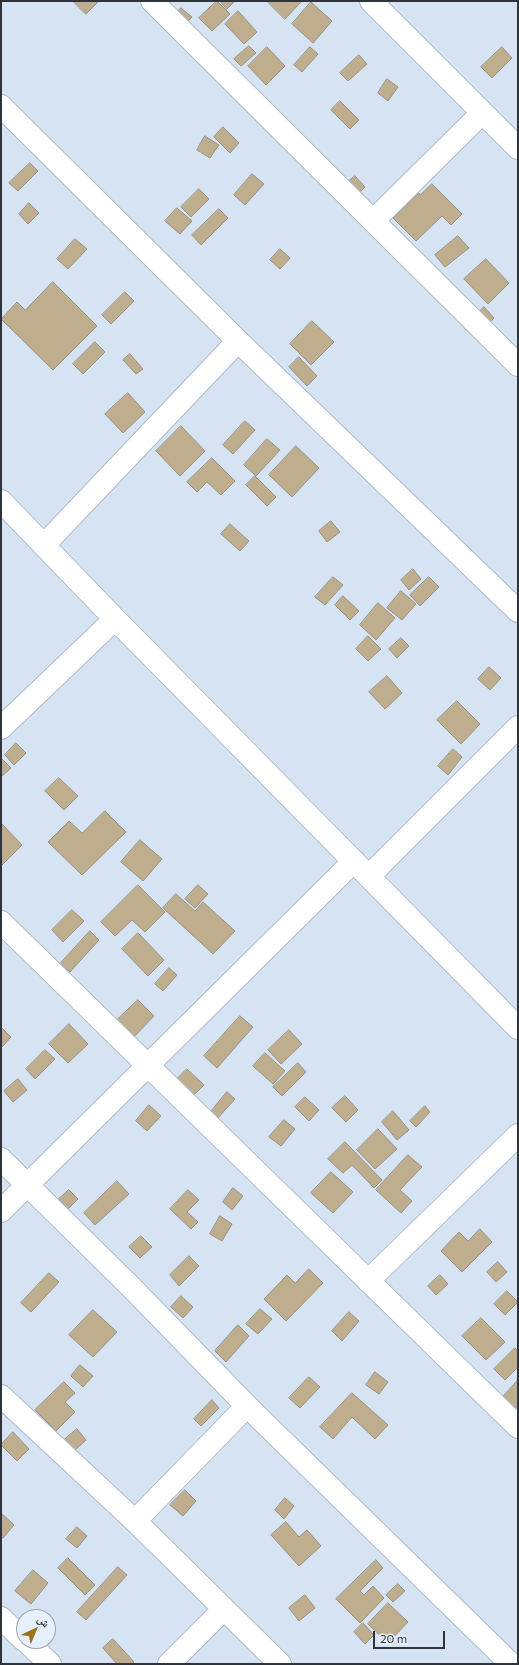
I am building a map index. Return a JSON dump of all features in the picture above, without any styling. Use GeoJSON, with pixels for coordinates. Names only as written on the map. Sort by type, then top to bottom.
{"type":"FeatureCollection","features":[{"type":"Feature","properties":{"kind":"street"},"geometry":{"type":"LineString","coordinates":[[152,1],[518,365]]}},
{"type":"Feature","properties":{"kind":"street"},"geometry":{"type":"LineString","coordinates":[[371,1],[518,148]]}},
{"type":"Feature","properties":{"kind":"street"},"geometry":{"type":"LineString","coordinates":[[1,106],[238,341],[518,611]]}},
{"type":"Feature","properties":{"kind":"street"},"geometry":{"type":"LineString","coordinates":[[373,221],[482,113]]}},
{"type":"Feature","properties":{"kind":"street"},"geometry":{"type":"LineString","coordinates":[[44,545],[238,341]]}},
{"type":"Feature","properties":{"kind":"street"},"geometry":{"type":"LineString","coordinates":[[1,501],[115,619],[518,1028]]}},
{"type":"Feature","properties":{"kind":"street"},"geometry":{"type":"LineString","coordinates":[[1,728],[115,619]]}},
{"type":"Feature","properties":{"kind":"street"},"geometry":{"type":"LineString","coordinates":[[1,1211],[148,1065],[518,727]]}},
{"type":"Feature","properties":{"kind":"street"},"geometry":{"type":"LineString","coordinates":[[1,922],[518,1427]]}},
{"type":"Feature","properties":{"kind":"street"},"geometry":{"type":"LineString","coordinates":[[368,1281],[518,1135]]}},
{"type":"Feature","properties":{"kind":"street"},"geometry":{"type":"LineString","coordinates":[[1,1160],[131,1287],[247,1406],[511,1664]]}},
{"type":"Feature","properties":{"kind":"street"},"geometry":{"type":"LineString","coordinates":[[3,1403],[135,1521],[280,1664]]}},
{"type":"Feature","properties":{"kind":"street"},"geometry":{"type":"LineString","coordinates":[[135,1521],[247,1406]]}},
{"type":"Feature","properties":{"kind":"street"},"geometry":{"type":"LineString","coordinates":[[169,1664],[224,1609]]}},
{"type":"Feature","properties":{"kind":"street"},"geometry":{"type":"LineString","coordinates":[[1,1618],[16,1632]]}},
{"type":"Feature","properties":{"kind":"street"},"geometry":{"type":"LineString","coordinates":[[34,1649],[50,1664]]}},
{"type":"Feature","properties":{"kind":"building"},"geometry":{"type":"Polygon","coordinates":[[[73,1],[99,1],[86,14],[73,1]]]}},
{"type":"Feature","properties":{"kind":"building"},"geometry":{"type":"Polygon","coordinates":[[[217,1],[230,14],[212,31],[199,18],[217,1]]]}},
{"type":"Feature","properties":{"kind":"building"},"geometry":{"type":"Polygon","coordinates":[[[220,1],[235,1],[227,9],[220,1]]]}},
{"type":"Feature","properties":{"kind":"building"},"geometry":{"type":"Polygon","coordinates":[[[267,1],[302,1],[285,19],[267,1]]]}},
{"type":"Feature","properties":{"kind":"building"},"geometry":{"type":"Polygon","coordinates":[[[311,2],[332,21],[313,43],[292,24],[311,2]]]}},
{"type":"Feature","properties":{"kind":"building"},"geometry":{"type":"Polygon","coordinates":[[[181,8],[192,17],[182,28],[171,20],[181,8]]]}},
{"type":"Feature","properties":{"kind":"building"},"geometry":{"type":"Polygon","coordinates":[[[238,11],[257,32],[244,44],[225,24],[238,11]]]}},
{"type":"Feature","properties":{"kind":"building"},"geometry":{"type":"Polygon","coordinates":[[[249,46],[256,53],[241,66],[234,59],[249,46]]]}},
{"type":"Feature","properties":{"kind":"building"},"geometry":{"type":"Polygon","coordinates":[[[267,47],[285,66],[266,85],[248,66],[267,47]]]}},
{"type":"Feature","properties":{"kind":"building"},"geometry":{"type":"Polygon","coordinates":[[[310,47],[318,54],[302,72],[294,65],[310,47]]]}},
{"type":"Feature","properties":{"kind":"building"},"geometry":{"type":"Polygon","coordinates":[[[502,47],[512,58],[492,78],[481,67],[502,47]]]}},
{"type":"Feature","properties":{"kind":"building"},"geometry":{"type":"Polygon","coordinates":[[[359,55],[367,64],[348,81],[340,73],[359,55]]]}},
{"type":"Feature","properties":{"kind":"building"},"geometry":{"type":"Polygon","coordinates":[[[387,79],[398,87],[388,101],[378,93],[387,79]]]}},
{"type":"Feature","properties":{"kind":"building"},"geometry":{"type":"Polygon","coordinates":[[[340,101],[359,120],[350,129],[331,110],[340,101]]]}},
{"type":"Feature","properties":{"kind":"building"},"geometry":{"type":"Polygon","coordinates":[[[223,127],[239,143],[230,153],[214,137],[223,127]]]}},
{"type":"Feature","properties":{"kind":"building"},"geometry":{"type":"Polygon","coordinates":[[[205,136],[219,145],[210,158],[197,150],[205,136]]]}},
{"type":"Feature","properties":{"kind":"building"},"geometry":{"type":"Polygon","coordinates":[[[30,163],[38,171],[18,191],[9,183],[30,163]]]}},
{"type":"Feature","properties":{"kind":"building"},"geometry":{"type":"Polygon","coordinates":[[[252,174],[264,184],[245,205],[234,195],[252,174]]]}},
{"type":"Feature","properties":{"kind":"building"},"geometry":{"type":"Polygon","coordinates":[[[355,176],[365,187],[354,198],[342,187],[355,176]]]}},
{"type":"Feature","properties":{"kind":"building"},"geometry":{"type":"Polygon","coordinates":[[[432,184],[462,214],[451,225],[442,216],[416,241],[393,218],[419,193],[420,195],[432,184]]]}},
{"type":"Feature","properties":{"kind":"building"},"geometry":{"type":"Polygon","coordinates":[[[199,189],[209,199],[191,217],[181,207],[199,189]]]}},
{"type":"Feature","properties":{"kind":"building"},"geometry":{"type":"Polygon","coordinates":[[[29,203],[39,213],[28,224],[19,214],[29,203]]]}},
{"type":"Feature","properties":{"kind":"building"},"geometry":{"type":"Polygon","coordinates":[[[177,208],[192,221],[180,234],[165,221],[177,208]]]}},
{"type":"Feature","properties":{"kind":"building"},"geometry":{"type":"Polygon","coordinates":[[[219,209],[228,218],[201,245],[192,235],[219,209]]]}},
{"type":"Feature","properties":{"kind":"building"},"geometry":{"type":"Polygon","coordinates":[[[458,236],[469,248],[445,267],[435,255],[458,236]]]}},
{"type":"Feature","properties":{"kind":"building"},"geometry":{"type":"Polygon","coordinates":[[[75,239],[87,249],[68,269],[57,259],[75,239]]]}},
{"type":"Feature","properties":{"kind":"building"},"geometry":{"type":"Polygon","coordinates":[[[280,249],[290,258],[280,269],[270,260],[280,249]]]}},
{"type":"Feature","properties":{"kind":"building"},"geometry":{"type":"Polygon","coordinates":[[[486,259],[509,283],[488,304],[464,279],[486,259]]]}},
{"type":"Feature","properties":{"kind":"building"},"geometry":{"type":"Polygon","coordinates":[[[53,282],[97,326],[53,370],[1,319],[17,302],[25,310],[53,282]]]}},
{"type":"Feature","properties":{"kind":"building"},"geometry":{"type":"Polygon","coordinates":[[[125,292],[134,301],[111,324],[102,315],[125,292]]]}},
{"type":"Feature","properties":{"kind":"building"},"geometry":{"type":"Polygon","coordinates":[[[484,307],[494,318],[475,338],[464,328],[484,307]]]}},
{"type":"Feature","properties":{"kind":"building"},"geometry":{"type":"Polygon","coordinates":[[[312,321],[334,342],[311,365],[290,344],[312,321]]]}},
{"type":"Feature","properties":{"kind":"building"},"geometry":{"type":"Polygon","coordinates":[[[95,342],[105,352],[83,374],[73,364],[95,342]]]}},
{"type":"Feature","properties":{"kind":"building"},"geometry":{"type":"Polygon","coordinates":[[[130,354],[143,369],[136,374],[123,360],[130,354]]]}},
{"type":"Feature","properties":{"kind":"building"},"geometry":{"type":"Polygon","coordinates":[[[299,357],[317,376],[307,386],[289,367],[299,357]]]}},
{"type":"Feature","properties":{"kind":"building"},"geometry":{"type":"Polygon","coordinates":[[[128,393],[145,412],[123,433],[105,414],[128,393]]]}},
{"type":"Feature","properties":{"kind":"building"},"geometry":{"type":"Polygon","coordinates":[[[245,421],[255,430],[233,454],[223,445],[245,421]]]}},
{"type":"Feature","properties":{"kind":"building"},"geometry":{"type":"Polygon","coordinates":[[[181,426],[205,451],[180,476],[156,451],[181,426]]]}},
{"type":"Feature","properties":{"kind":"building"},"geometry":{"type":"Polygon","coordinates":[[[267,439],[280,450],[256,476],[244,465],[267,439]]]}},
{"type":"Feature","properties":{"kind":"building"},"geometry":{"type":"Polygon","coordinates":[[[296,446],[319,468],[292,497],[269,475],[296,446]]]}},
{"type":"Feature","properties":{"kind":"building"},"geometry":{"type":"Polygon","coordinates":[[[212,458],[235,481],[221,495],[207,482],[197,492],[187,482],[212,458]]]}},
{"type":"Feature","properties":{"kind":"building"},"geometry":{"type":"Polygon","coordinates":[[[255,476],[276,497],[267,506],[246,485],[255,476]]]}},
{"type":"Feature","properties":{"kind":"building"},"geometry":{"type":"Polygon","coordinates":[[[331,521],[340,532],[327,542],[319,531],[331,521]]]}},
{"type":"Feature","properties":{"kind":"building"},"geometry":{"type":"Polygon","coordinates":[[[230,524],[249,541],[240,551],[221,534],[230,524]]]}},
{"type":"Feature","properties":{"kind":"building"},"geometry":{"type":"Polygon","coordinates":[[[413,569],[421,579],[409,590],[401,580],[413,569]]]}},
{"type":"Feature","properties":{"kind":"building"},"geometry":{"type":"Polygon","coordinates":[[[333,577],[343,585],[325,605],[315,597],[333,577]]]}},
{"type":"Feature","properties":{"kind":"building"},"geometry":{"type":"Polygon","coordinates":[[[429,577],[439,587],[420,606],[410,595],[429,577]]]}},
{"type":"Feature","properties":{"kind":"building"},"geometry":{"type":"Polygon","coordinates":[[[401,591],[416,604],[402,620],[387,608],[401,591]]]}},
{"type":"Feature","properties":{"kind":"building"},"geometry":{"type":"Polygon","coordinates":[[[343,596],[359,611],[350,620],[335,605],[343,596]]]}},
{"type":"Feature","properties":{"kind":"building"},"geometry":{"type":"Polygon","coordinates":[[[378,603],[395,618],[376,640],[360,625],[378,603]]]}},
{"type":"Feature","properties":{"kind":"building"},"geometry":{"type":"Polygon","coordinates":[[[368,636],[381,649],[368,661],[356,649],[368,636]]]}},
{"type":"Feature","properties":{"kind":"building"},"geometry":{"type":"Polygon","coordinates":[[[401,638],[409,646],[397,658],[389,649],[401,638]]]}},
{"type":"Feature","properties":{"kind":"building"},"geometry":{"type":"Polygon","coordinates":[[[489,667],[501,678],[490,690],[478,679],[489,667]]]}},
{"type":"Feature","properties":{"kind":"building"},"geometry":{"type":"Polygon","coordinates":[[[387,676],[402,693],[385,709],[369,692],[387,676]]]}},
{"type":"Feature","properties":{"kind":"building"},"geometry":{"type":"Polygon","coordinates":[[[457,701],[480,724],[461,744],[437,720],[457,701]]]}},
{"type":"Feature","properties":{"kind":"building"},"geometry":{"type":"Polygon","coordinates":[[[16,743],[26,753],[14,765],[5,755],[16,743]]]}},
{"type":"Feature","properties":{"kind":"building"},"geometry":{"type":"Polygon","coordinates":[[[453,749],[462,757],[448,775],[438,766],[453,749]]]}},
{"type":"Feature","properties":{"kind":"building"},"geometry":{"type":"Polygon","coordinates":[[[2,759],[11,768],[1,777],[1,760],[2,759]]]}},
{"type":"Feature","properties":{"kind":"building"},"geometry":{"type":"Polygon","coordinates":[[[59,778],[78,796],[64,810],[45,791],[59,778]]]}},
{"type":"Feature","properties":{"kind":"building"},"geometry":{"type":"Polygon","coordinates":[[[105,811],[126,832],[82,875],[48,842],[69,821],[82,833],[105,811]]]}},
{"type":"Feature","properties":{"kind":"building"},"geometry":{"type":"Polygon","coordinates":[[[1,823],[22,845],[1,866],[1,823]]]}},
{"type":"Feature","properties":{"kind":"building"},"geometry":{"type":"Polygon","coordinates":[[[140,840],[162,859],[143,881],[121,862],[140,840]]]}},
{"type":"Feature","properties":{"kind":"building"},"geometry":{"type":"Polygon","coordinates":[[[138,885],[165,912],[145,932],[132,920],[115,936],[101,922],[138,885]]]}},
{"type":"Feature","properties":{"kind":"building"},"geometry":{"type":"Polygon","coordinates":[[[198,885],[208,894],[195,908],[185,899],[198,885]]]}},
{"type":"Feature","properties":{"kind":"building"},"geometry":{"type":"Polygon","coordinates":[[[176,894],[195,911],[203,902],[235,931],[213,954],[163,908],[176,894]]]}},
{"type":"Feature","properties":{"kind":"building"},"geometry":{"type":"Polygon","coordinates":[[[72,910],[84,921],[63,942],[52,930],[72,910]]]}},
{"type":"Feature","properties":{"kind":"building"},"geometry":{"type":"Polygon","coordinates":[[[90,931],[99,940],[70,972],[60,964],[90,931]]]}},
{"type":"Feature","properties":{"kind":"building"},"geometry":{"type":"Polygon","coordinates":[[[138,933],[164,960],[148,976],[122,949],[138,933]]]}},
{"type":"Feature","properties":{"kind":"building"},"geometry":{"type":"Polygon","coordinates":[[[169,968],[177,975],[163,991],[155,984],[169,968]]]}},
{"type":"Feature","properties":{"kind":"building"},"geometry":{"type":"Polygon","coordinates":[[[138,1000],[154,1016],[132,1039],[115,1022],[138,1000]]]}},
{"type":"Feature","properties":{"kind":"building"},"geometry":{"type":"Polygon","coordinates":[[[240,1016],[253,1027],[217,1068],[204,1056],[240,1016]]]}},
{"type":"Feature","properties":{"kind":"building"},"geometry":{"type":"Polygon","coordinates":[[[69,1024],[88,1044],[68,1063],[49,1044],[69,1024]]]}},
{"type":"Feature","properties":{"kind":"building"},"geometry":{"type":"Polygon","coordinates":[[[1,1027],[11,1037],[2,1047],[1,1046],[1,1027]]]}},
{"type":"Feature","properties":{"kind":"building"},"geometry":{"type":"Polygon","coordinates":[[[289,1030],[302,1044],[281,1064],[268,1050],[289,1030]]]}},
{"type":"Feature","properties":{"kind":"building"},"geometry":{"type":"Polygon","coordinates":[[[45,1050],[55,1059],[35,1079],[26,1069],[45,1050]]]}},
{"type":"Feature","properties":{"kind":"building"},"geometry":{"type":"Polygon","coordinates":[[[265,1053],[285,1071],[273,1084],[253,1066],[265,1053]]]}},
{"type":"Feature","properties":{"kind":"building"},"geometry":{"type":"Polygon","coordinates":[[[298,1063],[306,1072],[282,1096],[273,1087],[298,1063]]]}},
{"type":"Feature","properties":{"kind":"building"},"geometry":{"type":"Polygon","coordinates":[[[187,1069],[204,1085],[192,1097],[176,1080],[187,1069]]]}},
{"type":"Feature","properties":{"kind":"building"},"geometry":{"type":"Polygon","coordinates":[[[18,1079],[27,1090],[13,1102],[4,1091],[18,1079]]]}},
{"type":"Feature","properties":{"kind":"building"},"geometry":{"type":"Polygon","coordinates":[[[227,1092],[235,1099],[216,1120],[209,1114],[227,1092]]]}},
{"type":"Feature","properties":{"kind":"building"},"geometry":{"type":"Polygon","coordinates":[[[345,1096],[358,1110],[346,1122],[332,1108],[345,1096]]]}},
{"type":"Feature","properties":{"kind":"building"},"geometry":{"type":"Polygon","coordinates":[[[305,1097],[319,1110],[309,1121],[295,1107],[305,1097]]]}},
{"type":"Feature","properties":{"kind":"building"},"geometry":{"type":"Polygon","coordinates":[[[149,1105],[161,1116],[147,1131],[136,1121],[149,1105]]]}},
{"type":"Feature","properties":{"kind":"building"},"geometry":{"type":"Polygon","coordinates":[[[425,1106],[430,1112],[416,1127],[410,1121],[425,1106]]]}},
{"type":"Feature","properties":{"kind":"building"},"geometry":{"type":"Polygon","coordinates":[[[393,1111],[409,1130],[397,1140],[382,1122],[393,1111]]]}},
{"type":"Feature","properties":{"kind":"building"},"geometry":{"type":"Polygon","coordinates":[[[284,1120],[295,1129],[281,1146],[269,1137],[284,1120]]]}},
{"type":"Feature","properties":{"kind":"building"},"geometry":{"type":"Polygon","coordinates":[[[378,1129],[397,1149],[375,1169],[357,1150],[378,1129]]]}},
{"type":"Feature","properties":{"kind":"building"},"geometry":{"type":"Polygon","coordinates":[[[345,1142],[382,1180],[374,1188],[352,1165],[343,1173],[328,1159],[345,1142]]]}},
{"type":"Feature","properties":{"kind":"building"},"geometry":{"type":"Polygon","coordinates":[[[408,1155],[422,1167],[400,1190],[412,1201],[401,1213],[376,1190],[408,1155]]]}},
{"type":"Feature","properties":{"kind":"building"},"geometry":{"type":"Polygon","coordinates":[[[331,1172],[353,1192],[333,1213],[311,1193],[331,1172]]]}},
{"type":"Feature","properties":{"kind":"building"},"geometry":{"type":"Polygon","coordinates":[[[117,1181],[129,1194],[95,1225],[84,1213],[117,1181]]]}},
{"type":"Feature","properties":{"kind":"building"},"geometry":{"type":"Polygon","coordinates":[[[233,1188],[243,1196],[232,1210],[223,1202],[233,1188]]]}},
{"type":"Feature","properties":{"kind":"building"},"geometry":{"type":"Polygon","coordinates":[[[69,1190],[78,1199],[68,1209],[59,1199],[69,1190]]]}},
{"type":"Feature","properties":{"kind":"building"},"geometry":{"type":"Polygon","coordinates":[[[188,1190],[199,1200],[187,1212],[198,1222],[191,1229],[170,1209],[188,1190]]]}},
{"type":"Feature","properties":{"kind":"building"},"geometry":{"type":"Polygon","coordinates":[[[220,1216],[232,1224],[222,1241],[210,1234],[220,1216]]]}},
{"type":"Feature","properties":{"kind":"building"},"geometry":{"type":"Polygon","coordinates":[[[480,1229],[492,1242],[462,1272],[441,1251],[459,1232],[468,1241],[480,1229]]]}},
{"type":"Feature","properties":{"kind":"building"},"geometry":{"type":"Polygon","coordinates":[[[141,1236],[152,1247],[140,1258],[129,1247],[141,1236]]]}},
{"type":"Feature","properties":{"kind":"building"},"geometry":{"type":"Polygon","coordinates":[[[189,1256],[199,1266],[179,1286],[170,1275],[189,1256]]]}},
{"type":"Feature","properties":{"kind":"building"},"geometry":{"type":"Polygon","coordinates":[[[498,1262],[507,1272],[496,1282],[487,1272],[498,1262]]]}},
{"type":"Feature","properties":{"kind":"building"},"geometry":{"type":"Polygon","coordinates":[[[309,1269],[323,1283],[286,1321],[264,1299],[287,1275],[295,1283],[309,1269]]]}},
{"type":"Feature","properties":{"kind":"building"},"geometry":{"type":"Polygon","coordinates":[[[49,1273],[59,1282],[31,1312],[21,1303],[49,1273]]]}},
{"type":"Feature","properties":{"kind":"building"},"geometry":{"type":"Polygon","coordinates":[[[440,1275],[448,1284],[436,1295],[428,1286],[440,1275]]]}},
{"type":"Feature","properties":{"kind":"building"},"geometry":{"type":"Polygon","coordinates":[[[507,1291],[518,1302],[505,1315],[494,1304],[507,1291]]]}},
{"type":"Feature","properties":{"kind":"building"},"geometry":{"type":"Polygon","coordinates":[[[181,1296],[193,1307],[183,1318],[171,1307],[181,1296]]]}},
{"type":"Feature","properties":{"kind":"building"},"geometry":{"type":"Polygon","coordinates":[[[260,1309],[272,1319],[258,1334],[246,1324],[260,1309]]]}},
{"type":"Feature","properties":{"kind":"building"},"geometry":{"type":"Polygon","coordinates":[[[93,1310],[117,1332],[93,1357],[69,1335],[93,1310]]]}},
{"type":"Feature","properties":{"kind":"building"},"geometry":{"type":"Polygon","coordinates":[[[349,1312],[359,1321],[342,1341],[332,1331],[349,1312]]]}},
{"type":"Feature","properties":{"kind":"building"},"geometry":{"type":"Polygon","coordinates":[[[481,1318],[505,1342],[486,1360],[462,1336],[481,1318]]]}},
{"type":"Feature","properties":{"kind":"building"},"geometry":{"type":"Polygon","coordinates":[[[238,1325],[249,1336],[226,1362],[215,1351],[238,1325]]]}},
{"type":"Feature","properties":{"kind":"building"},"geometry":{"type":"Polygon","coordinates":[[[515,1348],[518,1351],[518,1367],[505,1380],[494,1369],[515,1348]]]}},
{"type":"Feature","properties":{"kind":"building"},"geometry":{"type":"Polygon","coordinates":[[[80,1365],[93,1376],[83,1387],[71,1376],[80,1365]]]}},
{"type":"Feature","properties":{"kind":"building"},"geometry":{"type":"Polygon","coordinates":[[[375,1372],[388,1382],[379,1394],[366,1385],[375,1372]]]}},
{"type":"Feature","properties":{"kind":"building"},"geometry":{"type":"Polygon","coordinates":[[[309,1377],[320,1387],[300,1408],[289,1398],[309,1377]]]}},
{"type":"Feature","properties":{"kind":"building"},"geometry":{"type":"Polygon","coordinates":[[[518,1380],[518,1405],[514,1410],[501,1399],[518,1380]]]}},
{"type":"Feature","properties":{"kind":"building"},"geometry":{"type":"Polygon","coordinates":[[[64,1382],[75,1393],[65,1402],[75,1412],[56,1431],[35,1410],[64,1382]]]}},
{"type":"Feature","properties":{"kind":"building"},"geometry":{"type":"Polygon","coordinates":[[[352,1393],[388,1425],[375,1439],[352,1417],[333,1439],[320,1427],[352,1393]]]}},
{"type":"Feature","properties":{"kind":"building"},"geometry":{"type":"Polygon","coordinates":[[[212,1400],[219,1408],[201,1426],[194,1419],[212,1400]]]}},
{"type":"Feature","properties":{"kind":"building"},"geometry":{"type":"Polygon","coordinates":[[[77,1429],[86,1440],[73,1452],[63,1441],[77,1429]]]}},
{"type":"Feature","properties":{"kind":"building"},"geometry":{"type":"Polygon","coordinates":[[[13,1432],[29,1449],[17,1461],[1,1445],[13,1432]]]}},
{"type":"Feature","properties":{"kind":"building"},"geometry":{"type":"Polygon","coordinates":[[[185,1490],[196,1501],[183,1516],[170,1505],[185,1490]]]}},
{"type":"Feature","properties":{"kind":"building"},"geometry":{"type":"Polygon","coordinates":[[[285,1498],[294,1506],[284,1519],[275,1510],[285,1498]]]}},
{"type":"Feature","properties":{"kind":"building"},"geometry":{"type":"Polygon","coordinates":[[[1,1513],[14,1525],[3,1538],[1,1537],[1,1513]]]}},
{"type":"Feature","properties":{"kind":"building"},"geometry":{"type":"Polygon","coordinates":[[[286,1522],[299,1537],[307,1530],[321,1546],[299,1566],[271,1535],[286,1522]]]}},
{"type":"Feature","properties":{"kind":"building"},"geometry":{"type":"Polygon","coordinates":[[[77,1527],[87,1536],[77,1548],[66,1539],[77,1527]]]}},
{"type":"Feature","properties":{"kind":"building"},"geometry":{"type":"Polygon","coordinates":[[[68,1558],[95,1585],[85,1595],[58,1568],[68,1558]]]}},
{"type":"Feature","properties":{"kind":"building"},"geometry":{"type":"Polygon","coordinates":[[[376,1560],[383,1568],[360,1591],[364,1595],[373,1586],[384,1598],[360,1623],[336,1599],[376,1560]]]}},
{"type":"Feature","properties":{"kind":"building"},"geometry":{"type":"Polygon","coordinates":[[[118,1567],[127,1575],[86,1620],[77,1612],[118,1567]]]}},
{"type":"Feature","properties":{"kind":"building"},"geometry":{"type":"Polygon","coordinates":[[[33,1570],[48,1583],[31,1604],[15,1591],[33,1570]]]}},
{"type":"Feature","properties":{"kind":"building"},"geometry":{"type":"Polygon","coordinates":[[[398,1584],[405,1591],[393,1602],[386,1595],[398,1584]]]}},
{"type":"Feature","properties":{"kind":"building"},"geometry":{"type":"Polygon","coordinates":[[[305,1595],[315,1608],[299,1621],[289,1608],[305,1595]]]}},
{"type":"Feature","properties":{"kind":"building"},"geometry":{"type":"Polygon","coordinates":[[[388,1603],[408,1622],[388,1643],[368,1624],[388,1603]]]}},
{"type":"Feature","properties":{"kind":"building"},"geometry":{"type":"Polygon","coordinates":[[[363,1623],[374,1635],[365,1644],[354,1632],[363,1623]]]}},
{"type":"Feature","properties":{"kind":"building"},"geometry":{"type":"Polygon","coordinates":[[[113,1639],[134,1662],[132,1664],[117,1664],[103,1648],[113,1639]]]}}]}
